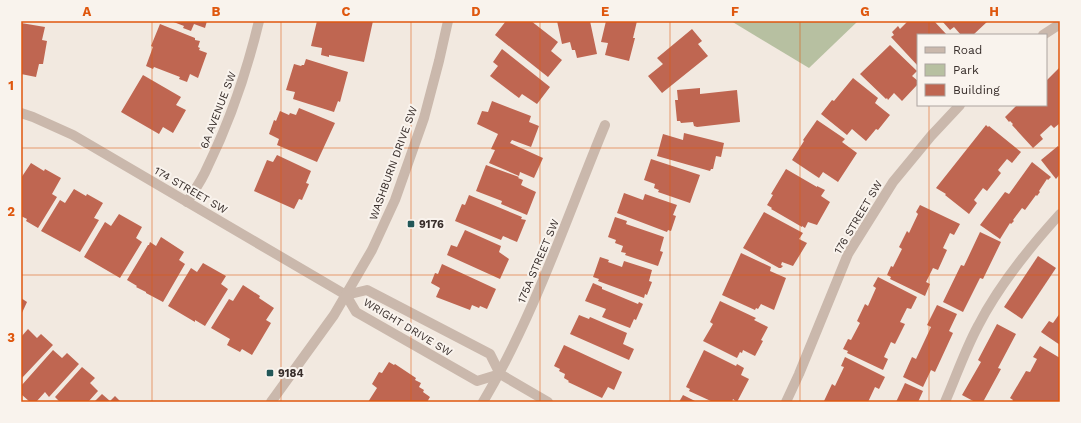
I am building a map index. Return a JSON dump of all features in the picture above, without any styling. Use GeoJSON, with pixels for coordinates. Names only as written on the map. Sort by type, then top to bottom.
{"type":"FeatureCollection","features":[{"type":"Feature","properties":{"kind":"street","name":"6A AVENUE SW"},"geometry":{"type":"LineString","coordinates":[[187,202],[207,170],[228,121],[243,79],[259,21]]}},
{"type":"Feature","properties":{"kind":"street","name":"WASHBURN DRIVE SW"},"geometry":{"type":"LineString","coordinates":[[271,402],[334,315],[372,250],[395,200],[424,118],[448,21]]}},
{"type":"Feature","properties":{"kind":"street"},"geometry":{"type":"LineString","coordinates":[[1045,34],[1060,24]]}},
{"type":"Feature","properties":{"kind":"street","name":"176 STREET SW"},"geometry":{"type":"LineString","coordinates":[[786,402],[848,254],[893,182],[931,136],[959,106]]}},
{"type":"Feature","properties":{"kind":"street","name":"174 STREET SW"},"geometry":{"type":"LineString","coordinates":[[21,113],[34,117],[73,135],[346,295]]}},
{"type":"Feature","properties":{"kind":"street","name":"175A STREET SW"},"geometry":{"type":"LineString","coordinates":[[484,402],[500,374],[532,308],[605,125]]}},
{"type":"Feature","properties":{"kind":"street"},"geometry":{"type":"LineString","coordinates":[[946,402],[977,327],[1003,284],[1060,214]]}},
{"type":"Feature","properties":{"kind":"street","name":"WRIGHT DRIVE SW"},"geometry":{"type":"LineString","coordinates":[[367,290],[490,354],[500,374],[477,381],[356,312],[346,295],[367,290]]}},
{"type":"Feature","properties":{"kind":"street"},"geometry":{"type":"LineString","coordinates":[[500,374],[548,402]]}},
{"type":"Feature","properties":{"kind":"green space"},"geometry":{"type":"Polygon","coordinates":[[[731,21],[858,21],[809,68],[731,21]]]}},
{"type":"Feature","properties":{"kind":"building"},"geometry":{"type":"Polygon","coordinates":[[[171,21],[207,21],[205,28],[194,24],[191,31],[183,28],[184,26],[171,21]]]}},
{"type":"Feature","properties":{"kind":"building"},"geometry":{"type":"Polygon","coordinates":[[[317,21],[373,21],[364,62],[329,55],[329,57],[321,55],[322,48],[311,46],[317,21]]]}},
{"type":"Feature","properties":{"kind":"building"},"geometry":{"type":"Polygon","coordinates":[[[506,21],[531,21],[558,42],[551,51],[562,60],[548,77],[495,35],[506,21]]]}},
{"type":"Feature","properties":{"kind":"building"},"geometry":{"type":"Polygon","coordinates":[[[557,21],[590,21],[597,54],[577,58],[575,50],[572,50],[570,42],[562,44],[557,21]]]}},
{"type":"Feature","properties":{"kind":"building"},"geometry":{"type":"Polygon","coordinates":[[[606,21],[637,21],[633,38],[635,38],[629,61],[605,55],[608,43],[601,42],[606,21]]]}},
{"type":"Feature","properties":{"kind":"building"},"geometry":{"type":"Polygon","coordinates":[[[908,21],[934,21],[946,34],[917,34],[917,65],[891,37],[894,35],[892,32],[898,26],[900,29],[908,21]]]}},
{"type":"Feature","properties":{"kind":"building"},"geometry":{"type":"Polygon","coordinates":[[[942,21],[988,21],[974,34],[960,34],[954,27],[950,30],[942,21]]]}},
{"type":"Feature","properties":{"kind":"building"},"geometry":{"type":"Polygon","coordinates":[[[21,23],[45,27],[42,40],[47,41],[43,64],[39,64],[36,77],[21,74],[21,23]]]}},
{"type":"Feature","properties":{"kind":"building"},"geometry":{"type":"Polygon","coordinates":[[[160,24],[200,41],[198,47],[200,48],[199,50],[207,53],[198,78],[190,74],[187,82],[179,79],[180,77],[154,67],[153,69],[146,66],[153,47],[151,46],[160,24]]]}},
{"type":"Feature","properties":{"kind":"building"},"geometry":{"type":"Polygon","coordinates":[[[692,29],[702,41],[698,44],[708,56],[662,93],[648,76],[663,64],[657,58],[692,29]]]}},
{"type":"Feature","properties":{"kind":"building"},"geometry":{"type":"Polygon","coordinates":[[[890,45],[917,71],[912,76],[917,80],[917,85],[902,101],[894,93],[888,100],[860,74],[890,45]]]}},
{"type":"Feature","properties":{"kind":"building"},"geometry":{"type":"Polygon","coordinates":[[[502,49],[550,87],[537,104],[522,94],[519,98],[490,76],[498,66],[493,62],[502,49]]]}},
{"type":"Feature","properties":{"kind":"building"},"geometry":{"type":"Polygon","coordinates":[[[306,59],[348,72],[340,102],[338,101],[334,112],[293,99],[295,92],[286,90],[294,64],[301,66],[304,65],[306,59]]]}},
{"type":"Feature","properties":{"kind":"building"},"geometry":{"type":"Polygon","coordinates":[[[1060,67],[1060,123],[1054,128],[1051,125],[1040,135],[1043,139],[1033,148],[1012,125],[1013,124],[1005,117],[1016,106],[1047,106],[1047,80],[1060,67]]]}},
{"type":"Feature","properties":{"kind":"building"},"geometry":{"type":"Polygon","coordinates":[[[143,75],[181,97],[176,105],[186,110],[173,133],[163,127],[159,134],[121,112],[143,75]]]}},
{"type":"Feature","properties":{"kind":"building"},"geometry":{"type":"Polygon","coordinates":[[[853,78],[878,98],[875,103],[890,115],[878,130],[876,129],[866,141],[852,129],[847,135],[821,114],[853,78]]]}},
{"type":"Feature","properties":{"kind":"building"},"geometry":{"type":"Polygon","coordinates":[[[700,88],[700,94],[737,90],[740,122],[697,127],[694,126],[693,122],[681,123],[680,121],[677,121],[675,100],[678,100],[677,90],[700,88]]]}},
{"type":"Feature","properties":{"kind":"building"},"geometry":{"type":"Polygon","coordinates":[[[492,101],[531,116],[529,122],[539,126],[531,147],[512,140],[510,143],[543,158],[534,178],[520,172],[519,176],[489,163],[495,150],[491,149],[498,134],[477,124],[482,111],[488,112],[492,101]]]}},
{"type":"Feature","properties":{"kind":"building"},"geometry":{"type":"Polygon","coordinates":[[[299,108],[335,123],[317,162],[277,145],[279,139],[269,134],[274,120],[276,121],[280,111],[289,115],[290,113],[296,115],[299,108]]]}},
{"type":"Feature","properties":{"kind":"building"},"geometry":{"type":"Polygon","coordinates":[[[817,120],[845,139],[842,142],[857,153],[838,182],[823,172],[819,178],[792,160],[804,141],[803,140],[817,120]]]}},
{"type":"Feature","properties":{"kind":"building"},"geometry":{"type":"Polygon","coordinates":[[[986,125],[1021,152],[1012,163],[1007,159],[998,170],[1001,173],[987,191],[983,188],[974,200],[977,203],[969,214],[945,195],[946,194],[936,188],[986,125]]]}},
{"type":"Feature","properties":{"kind":"building"},"geometry":{"type":"Polygon","coordinates":[[[684,133],[724,143],[721,157],[716,156],[713,169],[710,171],[657,156],[663,134],[683,140],[684,133]]]}},
{"type":"Feature","properties":{"kind":"building"},"geometry":{"type":"Polygon","coordinates":[[[1058,146],[1060,148],[1060,174],[1056,179],[1041,160],[1058,146]]]}},
{"type":"Feature","properties":{"kind":"building"},"geometry":{"type":"Polygon","coordinates":[[[277,155],[311,171],[306,183],[309,184],[302,200],[299,199],[294,209],[254,191],[267,160],[273,162],[277,155]]]}},
{"type":"Feature","properties":{"kind":"building"},"geometry":{"type":"Polygon","coordinates":[[[651,159],[700,175],[690,203],[658,192],[659,190],[654,188],[655,184],[644,180],[651,159]]]}},
{"type":"Feature","properties":{"kind":"building"},"geometry":{"type":"Polygon","coordinates":[[[1032,162],[1051,177],[1048,180],[1047,179],[1039,191],[1040,192],[1025,210],[1022,208],[1000,239],[980,225],[1005,192],[1009,194],[1032,162]]]}},
{"type":"Feature","properties":{"kind":"building"},"geometry":{"type":"Polygon","coordinates":[[[31,163],[44,171],[45,169],[61,178],[52,194],[57,197],[38,228],[26,221],[27,219],[21,216],[21,178],[31,163]]]}},
{"type":"Feature","properties":{"kind":"building"},"geometry":{"type":"Polygon","coordinates":[[[486,165],[519,177],[518,178],[523,180],[521,185],[536,192],[527,215],[501,204],[502,201],[476,191],[486,165]]]}},
{"type":"Feature","properties":{"kind":"building"},"geometry":{"type":"Polygon","coordinates":[[[786,169],[825,190],[821,196],[830,202],[817,225],[808,222],[805,228],[802,227],[771,209],[772,208],[767,205],[773,195],[771,194],[786,169]]]}},
{"type":"Feature","properties":{"kind":"building"},"geometry":{"type":"Polygon","coordinates":[[[74,189],[103,203],[94,218],[99,220],[80,252],[41,231],[60,200],[65,203],[74,189]]]}},
{"type":"Feature","properties":{"kind":"building"},"geometry":{"type":"Polygon","coordinates":[[[624,193],[643,200],[645,194],[677,205],[673,215],[676,216],[671,231],[668,230],[667,232],[617,213],[624,193]]]}},
{"type":"Feature","properties":{"kind":"building"},"geometry":{"type":"Polygon","coordinates":[[[469,195],[526,220],[517,242],[503,236],[501,240],[455,221],[462,204],[465,205],[469,195]]]}},
{"type":"Feature","properties":{"kind":"building"},"geometry":{"type":"Polygon","coordinates":[[[920,205],[960,224],[954,235],[950,233],[943,248],[947,250],[938,270],[933,268],[926,282],[930,284],[925,296],[890,279],[891,277],[887,275],[902,249],[899,247],[907,231],[909,233],[918,214],[916,212],[920,205]]]}},
{"type":"Feature","properties":{"kind":"building"},"geometry":{"type":"Polygon","coordinates":[[[764,212],[803,233],[799,239],[807,243],[793,266],[782,262],[781,265],[783,266],[779,268],[743,248],[764,212]]]}},
{"type":"Feature","properties":{"kind":"building"},"geometry":{"type":"Polygon","coordinates":[[[119,214],[142,227],[136,238],[142,242],[120,278],[84,257],[105,222],[111,226],[119,214]]]}},
{"type":"Feature","properties":{"kind":"building"},"geometry":{"type":"Polygon","coordinates":[[[615,217],[627,221],[626,224],[664,237],[660,251],[663,252],[658,266],[625,255],[626,253],[621,252],[623,246],[615,243],[616,240],[608,237],[615,217]]]}},
{"type":"Feature","properties":{"kind":"building"},"geometry":{"type":"Polygon","coordinates":[[[465,230],[501,246],[499,252],[509,259],[500,279],[447,255],[451,245],[457,247],[465,230]]]}},
{"type":"Feature","properties":{"kind":"building"},"geometry":{"type":"Polygon","coordinates":[[[980,232],[1001,242],[983,279],[980,278],[963,312],[943,302],[961,265],[964,266],[980,232]]]}},
{"type":"Feature","properties":{"kind":"building"},"geometry":{"type":"Polygon","coordinates":[[[161,237],[184,252],[179,260],[185,264],[163,302],[136,287],[137,286],[127,280],[150,242],[156,246],[161,237]]]}},
{"type":"Feature","properties":{"kind":"building"},"geometry":{"type":"Polygon","coordinates":[[[741,253],[771,267],[770,271],[786,278],[774,310],[761,304],[758,309],[756,308],[755,310],[722,295],[741,253]]]}},
{"type":"Feature","properties":{"kind":"building"},"geometry":{"type":"Polygon","coordinates":[[[1038,256],[1056,268],[1022,319],[1004,307],[1038,256]]]}},
{"type":"Feature","properties":{"kind":"building"},"geometry":{"type":"Polygon","coordinates":[[[600,257],[609,260],[608,262],[622,267],[624,261],[652,270],[649,281],[652,282],[647,295],[645,294],[644,298],[598,281],[599,279],[593,277],[600,257]]]}},
{"type":"Feature","properties":{"kind":"building"},"geometry":{"type":"Polygon","coordinates":[[[203,263],[226,276],[221,284],[228,289],[205,326],[195,320],[195,322],[168,306],[191,268],[197,272],[203,263]]]}},
{"type":"Feature","properties":{"kind":"building"},"geometry":{"type":"Polygon","coordinates":[[[442,264],[496,289],[487,309],[472,305],[470,310],[436,297],[440,288],[431,283],[435,273],[438,274],[442,264]]]}},
{"type":"Feature","properties":{"kind":"building"},"geometry":{"type":"Polygon","coordinates":[[[878,277],[917,297],[911,309],[907,308],[900,322],[905,324],[895,344],[891,342],[884,357],[888,359],[883,370],[847,353],[848,351],[843,349],[848,339],[851,340],[860,323],[857,321],[865,304],[868,306],[876,288],[873,286],[878,277]]]}},
{"type":"Feature","properties":{"kind":"building"},"geometry":{"type":"Polygon","coordinates":[[[593,283],[602,287],[602,289],[638,304],[639,302],[643,304],[636,320],[634,319],[630,328],[602,317],[606,309],[585,301],[593,283]]]}},
{"type":"Feature","properties":{"kind":"building"},"geometry":{"type":"Polygon","coordinates":[[[243,285],[260,296],[259,298],[274,308],[266,320],[271,323],[252,355],[242,349],[240,352],[227,345],[230,339],[211,328],[229,299],[233,301],[243,285]]]}},
{"type":"Feature","properties":{"kind":"building"},"geometry":{"type":"Polygon","coordinates":[[[21,298],[27,302],[21,315],[21,298]]]}},
{"type":"Feature","properties":{"kind":"building"},"geometry":{"type":"Polygon","coordinates":[[[720,301],[756,318],[754,320],[768,327],[755,356],[743,350],[737,358],[703,341],[713,324],[710,322],[720,301]]]}},
{"type":"Feature","properties":{"kind":"building"},"geometry":{"type":"Polygon","coordinates":[[[937,305],[957,314],[949,331],[953,333],[935,372],[931,370],[923,387],[903,377],[912,357],[916,359],[931,327],[927,325],[937,305]]]}},
{"type":"Feature","properties":{"kind":"building"},"geometry":{"type":"Polygon","coordinates":[[[1060,313],[1060,345],[1041,332],[1049,321],[1053,323],[1060,313]]]}},
{"type":"Feature","properties":{"kind":"building"},"geometry":{"type":"Polygon","coordinates":[[[579,315],[589,319],[590,317],[627,333],[623,344],[634,349],[629,360],[570,334],[579,315]]]}},
{"type":"Feature","properties":{"kind":"building"},"geometry":{"type":"Polygon","coordinates":[[[997,324],[1016,334],[998,368],[1001,369],[983,402],[975,402],[962,395],[981,362],[978,360],[997,324]]]}},
{"type":"Feature","properties":{"kind":"building"},"geometry":{"type":"Polygon","coordinates":[[[28,329],[37,338],[41,334],[53,345],[21,379],[21,337],[28,329]]]}},
{"type":"Feature","properties":{"kind":"building"},"geometry":{"type":"Polygon","coordinates":[[[564,345],[622,372],[614,390],[608,387],[602,398],[568,382],[569,381],[564,378],[565,374],[554,366],[564,345]]]}},
{"type":"Feature","properties":{"kind":"building"},"geometry":{"type":"Polygon","coordinates":[[[1040,346],[1060,358],[1059,402],[1012,402],[1013,400],[1010,398],[1026,371],[1030,372],[1037,359],[1033,357],[1040,346]]]}},
{"type":"Feature","properties":{"kind":"building"},"geometry":{"type":"Polygon","coordinates":[[[53,350],[62,358],[67,353],[79,364],[49,397],[45,392],[36,402],[30,402],[21,394],[21,386],[53,350]]]}},
{"type":"Feature","properties":{"kind":"building"},"geometry":{"type":"Polygon","coordinates":[[[704,350],[736,366],[737,364],[744,368],[741,375],[749,379],[737,402],[733,399],[732,402],[713,402],[689,391],[690,389],[686,387],[704,350]]]}},
{"type":"Feature","properties":{"kind":"building"},"geometry":{"type":"Polygon","coordinates":[[[845,357],[885,377],[879,389],[875,387],[868,402],[824,401],[832,384],[835,386],[844,367],[841,366],[845,357]]]}},
{"type":"Feature","properties":{"kind":"building"},"geometry":{"type":"Polygon","coordinates":[[[389,362],[394,365],[395,364],[421,383],[419,387],[430,397],[427,402],[368,402],[377,388],[372,384],[379,372],[382,373],[389,362]]]}},
{"type":"Feature","properties":{"kind":"building"},"geometry":{"type":"Polygon","coordinates":[[[82,367],[95,378],[90,383],[98,391],[88,402],[60,402],[55,397],[82,367]]]}},
{"type":"Feature","properties":{"kind":"building"},"geometry":{"type":"Polygon","coordinates":[[[905,383],[923,391],[918,402],[896,402],[905,383]]]}},
{"type":"Feature","properties":{"kind":"building"},"geometry":{"type":"Polygon","coordinates":[[[102,394],[110,401],[115,396],[121,402],[94,402],[102,394]]]}},
{"type":"Feature","properties":{"kind":"building"},"geometry":{"type":"Polygon","coordinates":[[[683,395],[697,402],[679,402],[683,395]]]}},
{"type":"Feature","properties":{"kind":"place","name":"9176"},"geometry":{"type":"Point","coordinates":[411,224]}},
{"type":"Feature","properties":{"kind":"place","name":"9184"},"geometry":{"type":"Point","coordinates":[270,373]}}]}
